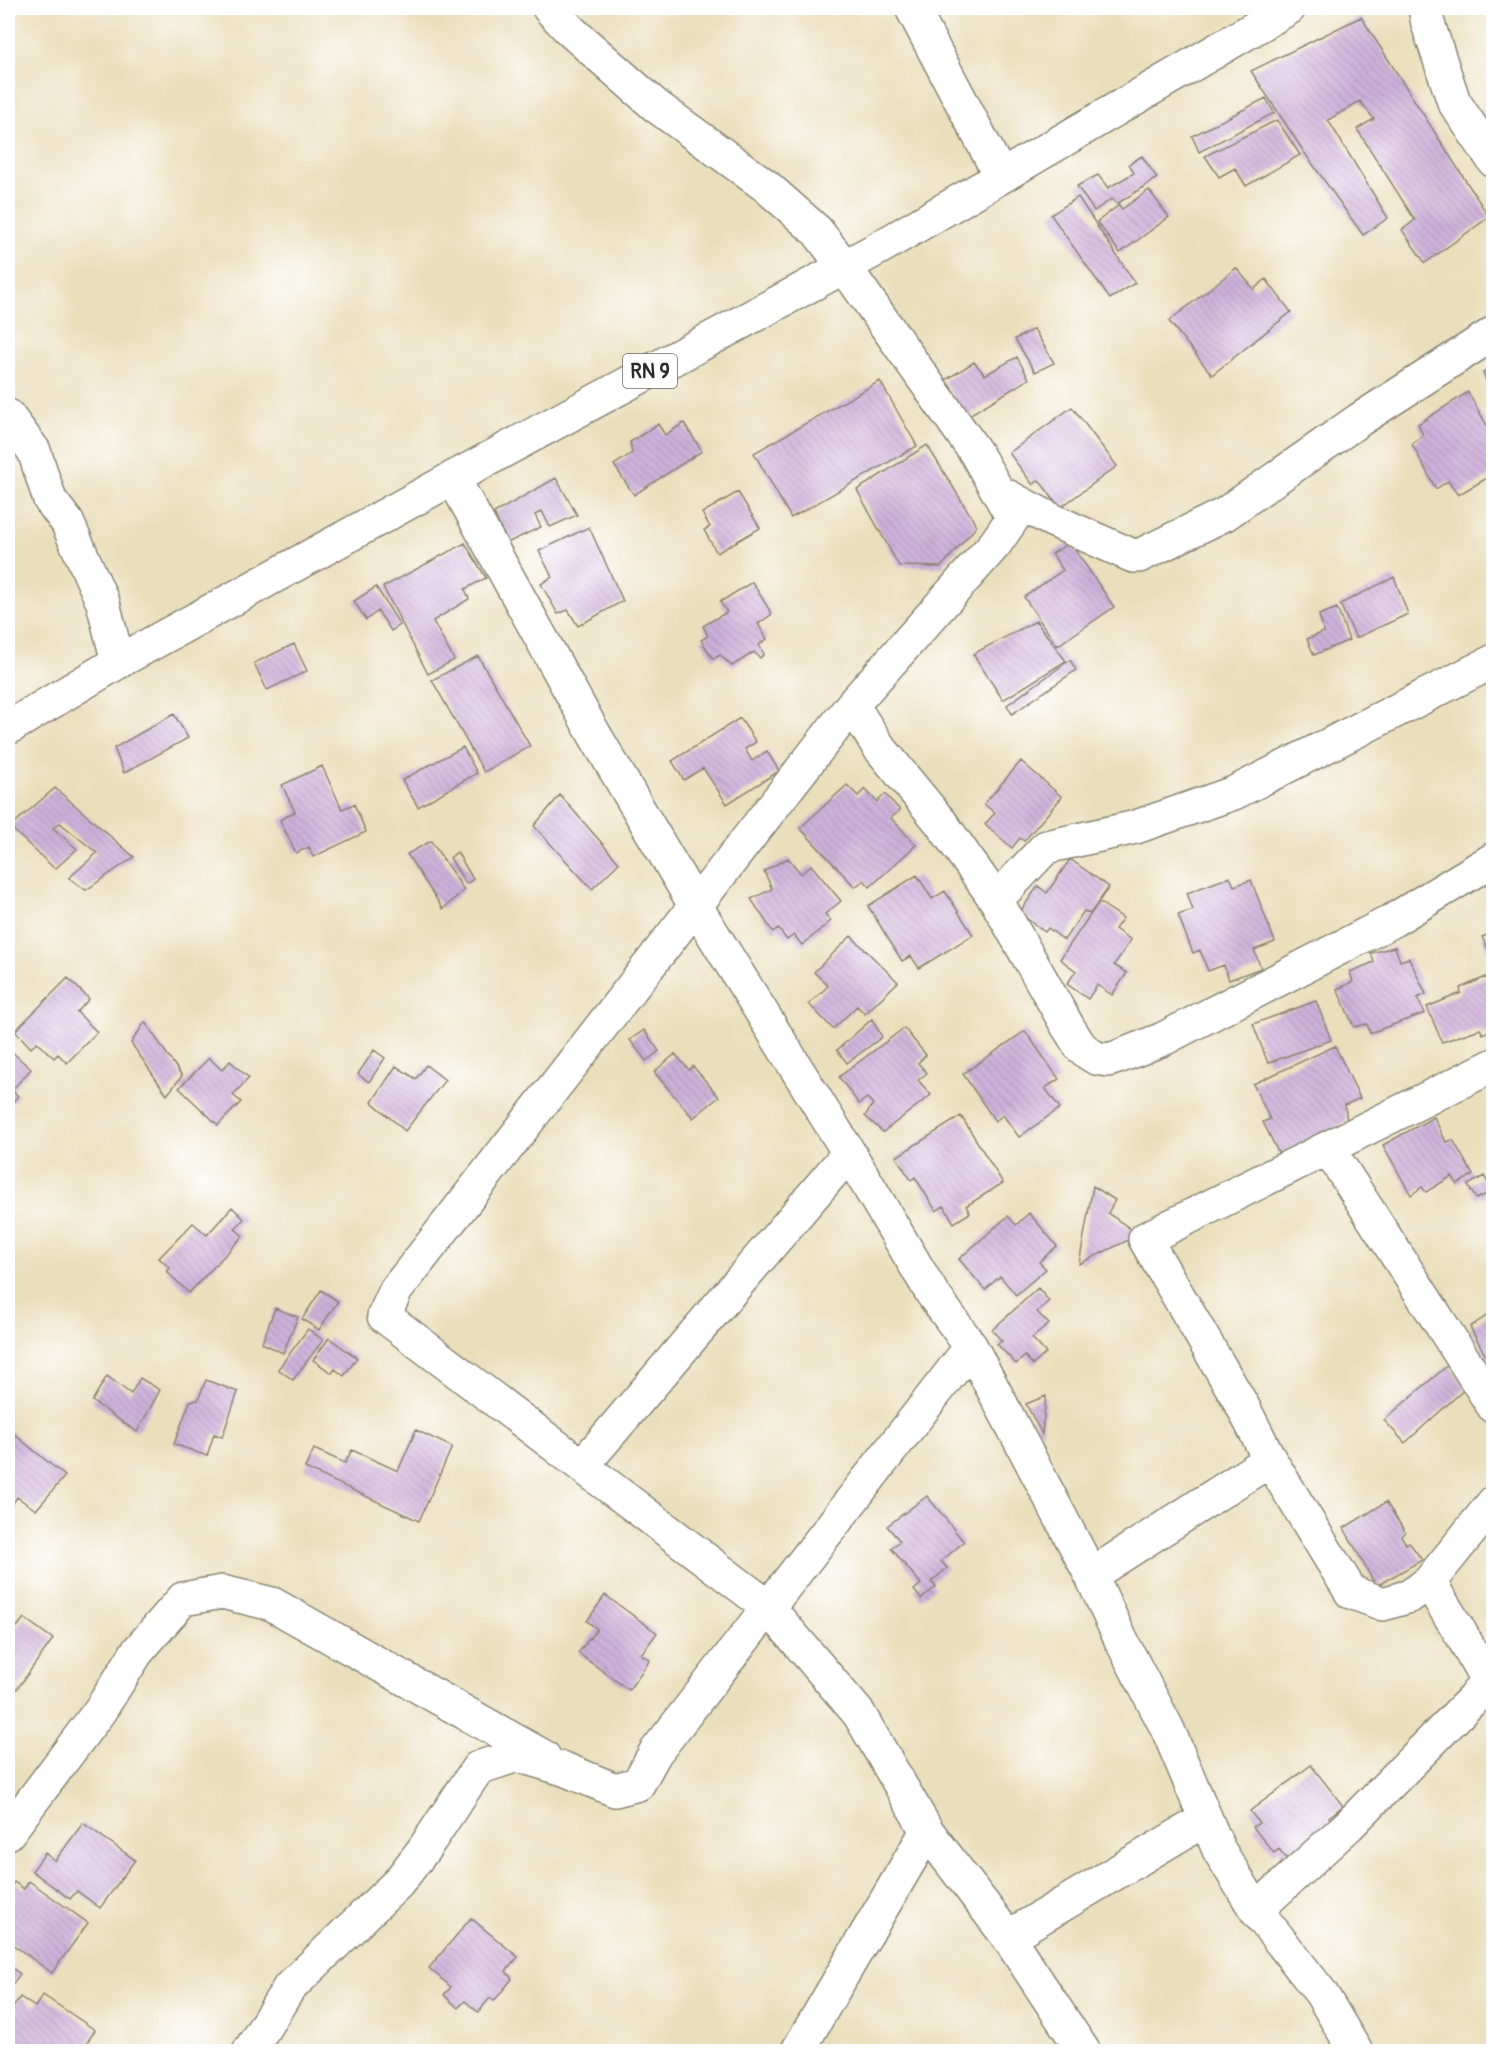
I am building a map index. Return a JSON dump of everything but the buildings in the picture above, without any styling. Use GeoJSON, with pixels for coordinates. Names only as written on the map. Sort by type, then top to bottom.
{"type":"FeatureCollection","features":[{"type":"Feature","properties":{"kind":"street"},"geometry":{"type":"LineString","coordinates":[[549,8],[571,31],[656,106],[766,186],[816,231],[844,266],[976,453],[1013,518],[995,544],[852,705],[694,905],[396,1290],[384,1316],[767,1606],[859,1714],[927,1831],[1008,1937],[1084,2052]]}},
{"type":"Feature","properties":{"kind":"street"},"geometry":{"type":"LineString","coordinates":[[912,8],[1000,175]]}},
{"type":"Feature","properties":{"kind":"street","name":"RN 9"},"geometry":{"type":"LineString","coordinates":[[8,728],[118,662],[879,248],[1000,175],[1289,8]]}},
{"type":"Feature","properties":{"kind":"street"},"geometry":{"type":"LineString","coordinates":[[1425,8],[1428,24],[1454,102],[1494,161]]}},
{"type":"Feature","properties":{"kind":"street"},"geometry":{"type":"LineString","coordinates":[[999,492],[1052,520],[1134,556],[1139,556],[1225,514],[1359,420],[1494,333]]}},
{"type":"Feature","properties":{"kind":"street"},"geometry":{"type":"LineString","coordinates":[[8,416],[34,451],[50,500],[67,522],[103,603],[118,662]]}},
{"type":"Feature","properties":{"kind":"street"},"geometry":{"type":"LineString","coordinates":[[453,478],[593,732],[694,905],[849,1153],[932,1293],[970,1347],[1091,1575],[1121,1640],[1168,1730],[1219,1851],[1256,1910],[1321,1993],[1356,2052]]}},
{"type":"Feature","properties":{"kind":"street"},"geometry":{"type":"LineString","coordinates":[[996,900],[1046,847],[1136,827],[1234,793],[1494,661]]}},
{"type":"Feature","properties":{"kind":"street"},"geometry":{"type":"LineString","coordinates":[[852,705],[879,747],[942,824],[996,900],[1080,1046],[1096,1058],[1108,1060],[1162,1039],[1390,922],[1494,859]]}},
{"type":"Feature","properties":{"kind":"street"},"geometry":{"type":"LineString","coordinates":[[1494,1065],[1145,1239],[1242,1405],[1270,1460],[1351,1592],[1383,1604],[1410,1596],[1429,1581],[1494,1502]]}},
{"type":"Feature","properties":{"kind":"street"},"geometry":{"type":"LineString","coordinates":[[1328,1148],[1494,1407]]}},
{"type":"Feature","properties":{"kind":"street"},"geometry":{"type":"LineString","coordinates":[[582,1466],[849,1153]]}},
{"type":"Feature","properties":{"kind":"street"},"geometry":{"type":"LineString","coordinates":[[249,2052],[289,1989],[398,1883],[424,1849],[478,1768],[517,1755],[564,1769],[615,1790],[638,1784],[656,1753],[767,1606],[970,1347]]}},
{"type":"Feature","properties":{"kind":"street"},"geometry":{"type":"LineString","coordinates":[[1091,1575],[1270,1460]]}},
{"type":"Feature","properties":{"kind":"street"},"geometry":{"type":"LineString","coordinates":[[1256,1910],[1349,1826],[1474,1698],[1487,1680],[1429,1581]]}},
{"type":"Feature","properties":{"kind":"street"},"geometry":{"type":"LineString","coordinates":[[8,1833],[101,1709],[137,1652],[183,1599],[222,1592],[272,1604],[564,1769]]}},
{"type":"Feature","properties":{"kind":"street"},"geometry":{"type":"LineString","coordinates":[[1008,1937],[1206,1819]]}},
{"type":"Feature","properties":{"kind":"street"},"geometry":{"type":"LineString","coordinates":[[797,2052],[927,1831]]}}]}
